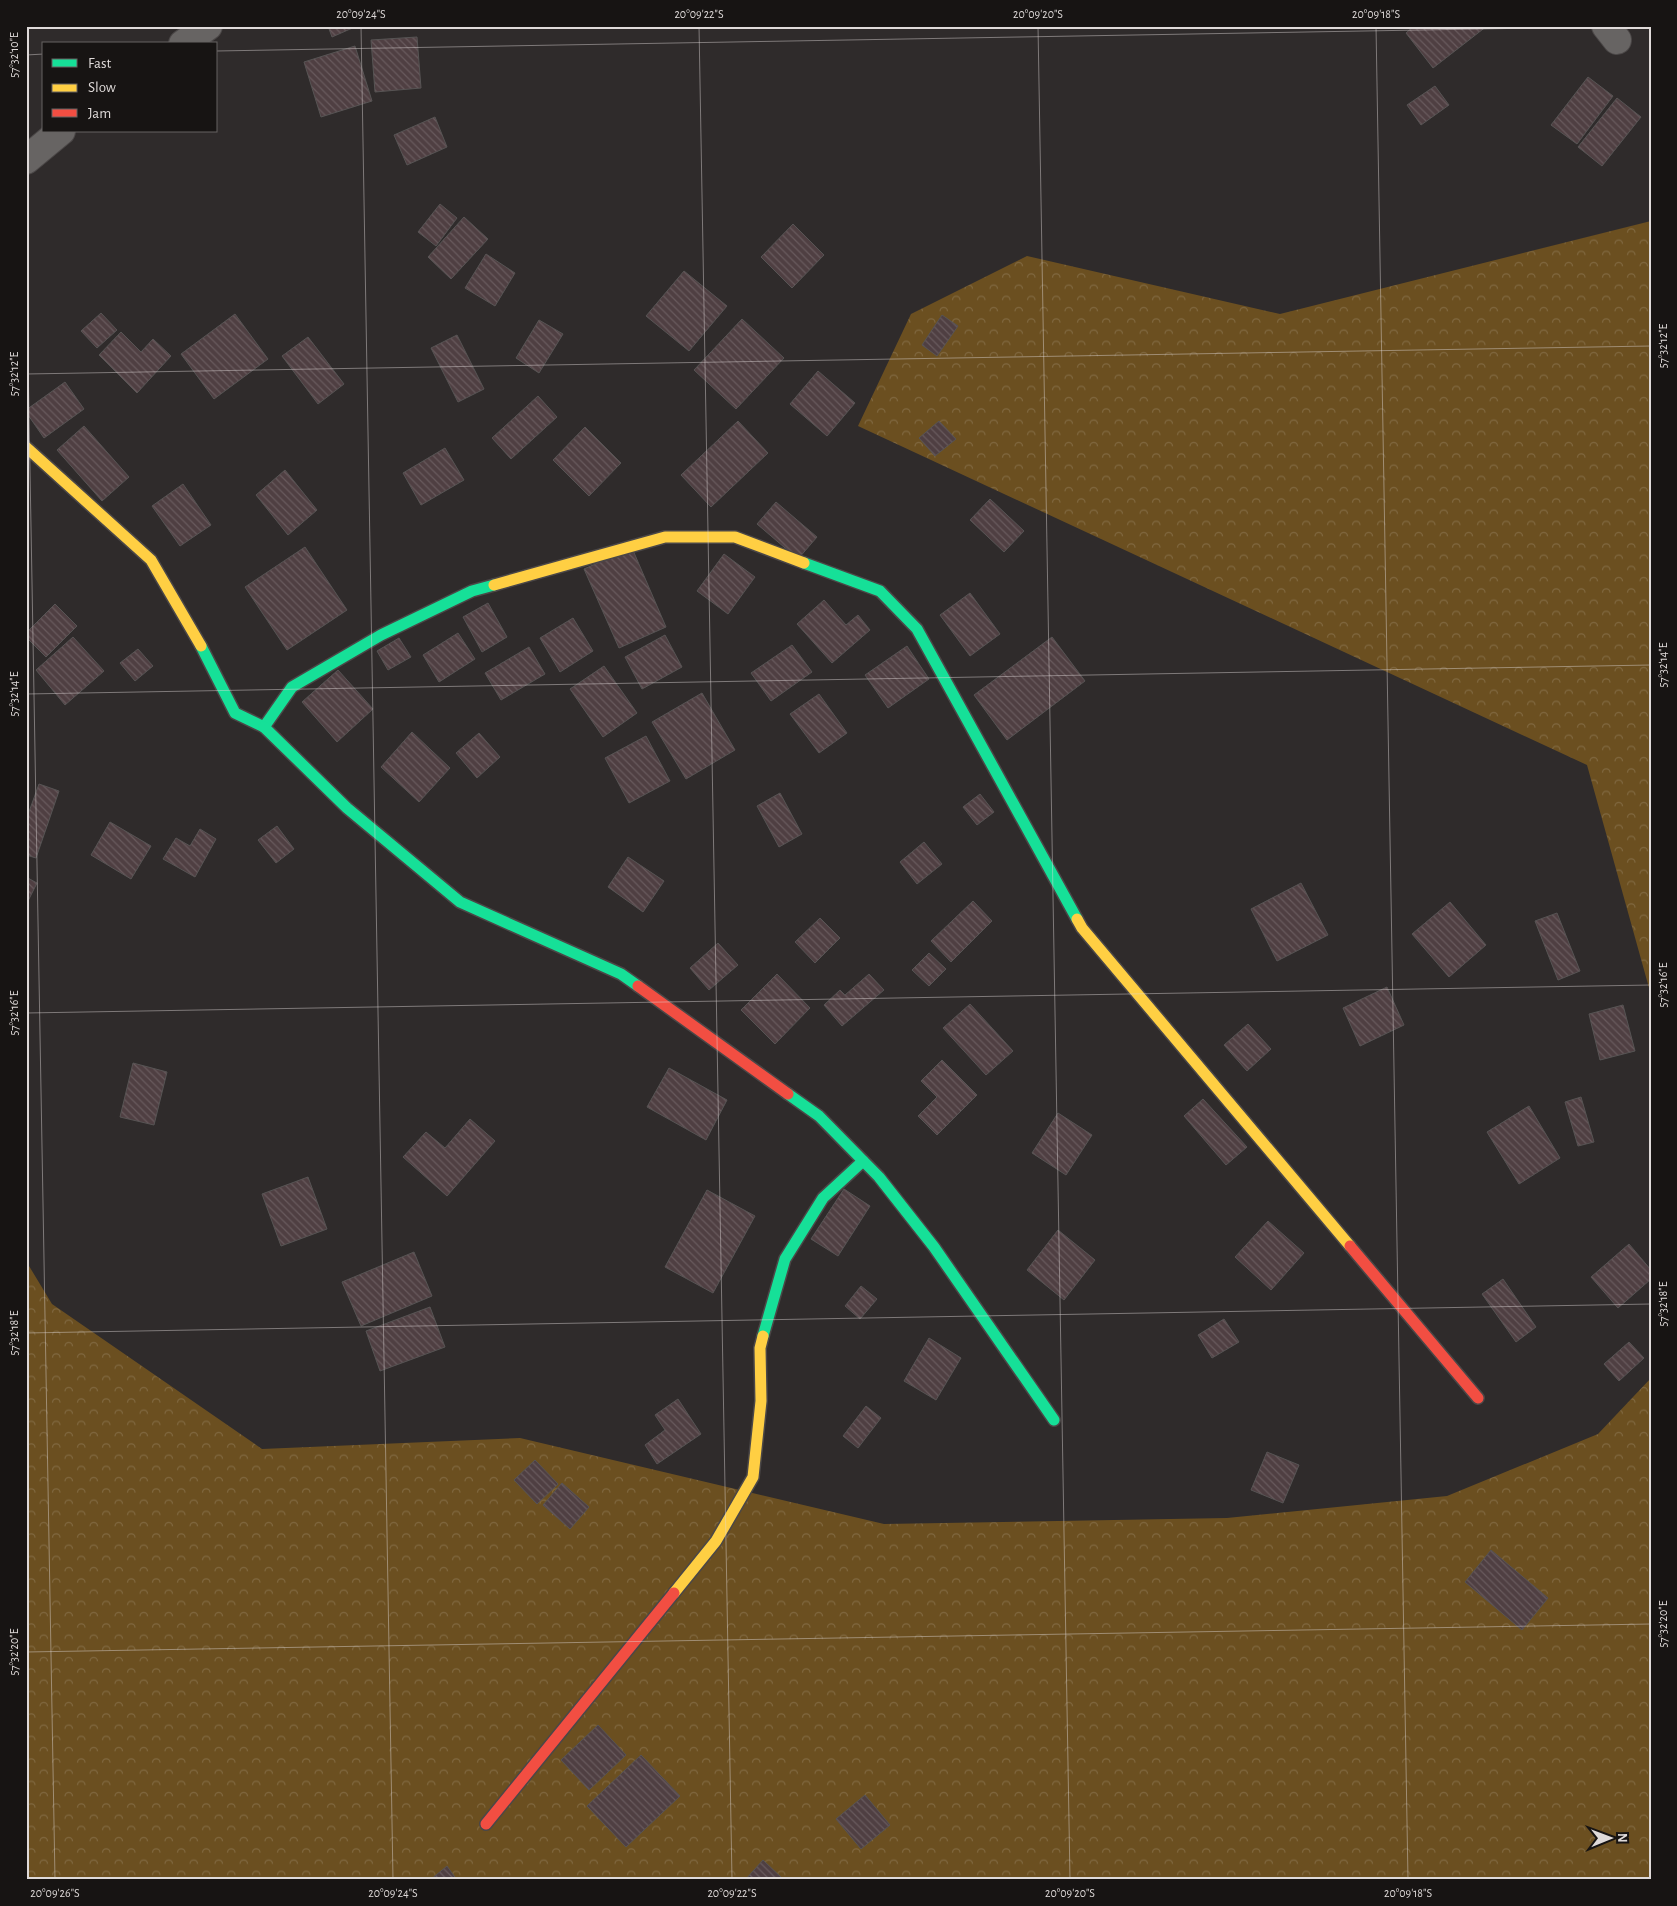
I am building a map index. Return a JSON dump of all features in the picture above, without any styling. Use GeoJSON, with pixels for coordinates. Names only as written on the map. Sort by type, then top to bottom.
{"type":"FeatureCollection","features":[{"type":"Feature","properties":{"kind":"street"},"geometry":{"type":"LineString","coordinates":[[186,42],[208,26]]}},
{"type":"Feature","properties":{"kind":"street"},"geometry":{"type":"LineString","coordinates":[[26,160],[60,132]]}},
{"type":"Feature","properties":{"kind":"street"},"geometry":{"type":"LineString","coordinates":[[26,447],[151,560],[212,666],[235,713],[264,727],[348,808],[460,902],[621,974],[819,1116],[879,1177],[934,1246],[1054,1420]]}},
{"type":"Feature","properties":{"kind":"street"},"geometry":{"type":"LineString","coordinates":[[264,727],[292,687],[381,635],[472,591],[665,538],[735,537],[880,591],[918,628],[1082,928],[1478,1398]]}},
{"type":"Feature","properties":{"kind":"street"},"geometry":{"type":"LineString","coordinates":[[486,1824],[716,1541],[753,1478],[761,1401],[760,1348],[785,1259],[823,1198],[863,1161]]}},
{"type":"Feature","properties":{"kind":"green space"},"geometry":{"type":"Polygon","coordinates":[[[1651,221],[1651,995],[1587,765],[858,426],[911,314],[1027,256],[1280,314],[1651,221]]]}},
{"type":"Feature","properties":{"kind":"green space"},"geometry":{"type":"Polygon","coordinates":[[[26,1261],[52,1304],[262,1449],[520,1438],[884,1524],[1227,1518],[1447,1496],[1598,1434],[1651,1378],[1651,1880],[26,1880],[26,1261]]]}},
{"type":"Feature","properties":{"kind":"building"},"geometry":{"type":"Polygon","coordinates":[[[328,26],[357,26],[332,37],[328,26]]]}},
{"type":"Feature","properties":{"kind":"building"},"geometry":{"type":"Polygon","coordinates":[[[1414,26],[1487,26],[1433,68],[1406,33],[1414,26]]]}},
{"type":"Feature","properties":{"kind":"building"},"geometry":{"type":"Polygon","coordinates":[[[417,37],[421,88],[375,92],[371,40],[417,37]]]}},
{"type":"Feature","properties":{"kind":"building"},"geometry":{"type":"Polygon","coordinates":[[[355,46],[372,101],[321,117],[304,62],[355,46]]]}},
{"type":"Feature","properties":{"kind":"building"},"geometry":{"type":"Polygon","coordinates":[[[1588,77],[1613,96],[1577,144],[1551,125],[1588,77]]]}},
{"type":"Feature","properties":{"kind":"building"},"geometry":{"type":"Polygon","coordinates":[[[1435,86],[1449,105],[1421,125],[1407,105],[1435,86]]]}},
{"type":"Feature","properties":{"kind":"building"},"geometry":{"type":"Polygon","coordinates":[[[1617,98],[1641,117],[1602,166],[1578,147],[1617,98]]]}},
{"type":"Feature","properties":{"kind":"building"},"geometry":{"type":"Polygon","coordinates":[[[435,117],[447,147],[407,165],[394,135],[435,117]]]}},
{"type":"Feature","properties":{"kind":"building"},"geometry":{"type":"Polygon","coordinates":[[[440,204],[457,218],[436,246],[418,232],[440,204]]]}},
{"type":"Feature","properties":{"kind":"building"},"geometry":{"type":"Polygon","coordinates":[[[464,217],[488,239],[451,279],[428,257],[464,217]]]}},
{"type":"Feature","properties":{"kind":"building"},"geometry":{"type":"Polygon","coordinates":[[[793,224],[824,255],[792,288],[761,257],[793,224]]]}},
{"type":"Feature","properties":{"kind":"building"},"geometry":{"type":"Polygon","coordinates":[[[486,254],[515,273],[495,306],[465,288],[486,254]]]}},
{"type":"Feature","properties":{"kind":"building"},"geometry":{"type":"Polygon","coordinates":[[[684,271],[727,306],[689,351],[646,316],[684,271]]]}},
{"type":"Feature","properties":{"kind":"building"},"geometry":{"type":"Polygon","coordinates":[[[101,313],[117,330],[97,348],[81,331],[101,313]]]}},
{"type":"Feature","properties":{"kind":"building"},"geometry":{"type":"Polygon","coordinates":[[[235,314],[268,359],[214,399],[181,354],[235,314]]]}},
{"type":"Feature","properties":{"kind":"building"},"geometry":{"type":"Polygon","coordinates":[[[942,315],[958,326],[937,356],[922,345],[942,315]]]}},
{"type":"Feature","properties":{"kind":"building"},"geometry":{"type":"Polygon","coordinates":[[[742,319],[784,358],[736,409],[694,370],[742,319]]]}},
{"type":"Feature","properties":{"kind":"building"},"geometry":{"type":"Polygon","coordinates":[[[539,320],[563,334],[539,373],[516,358],[539,320]]]}},
{"type":"Feature","properties":{"kind":"building"},"geometry":{"type":"Polygon","coordinates":[[[121,332],[141,352],[153,339],[171,356],[137,393],[99,355],[121,332]]]}},
{"type":"Feature","properties":{"kind":"building"},"geometry":{"type":"Polygon","coordinates":[[[457,335],[484,389],[458,402],[431,348],[457,335]]]}},
{"type":"Feature","properties":{"kind":"building"},"geometry":{"type":"Polygon","coordinates":[[[308,337],[344,384],[318,404],[282,356],[308,337]]]}},
{"type":"Feature","properties":{"kind":"building"},"geometry":{"type":"Polygon","coordinates":[[[818,371],[855,403],[827,436],[790,404],[818,371]]]}},
{"type":"Feature","properties":{"kind":"building"},"geometry":{"type":"Polygon","coordinates":[[[65,382],[84,409],[44,438],[26,410],[65,382]]]}},
{"type":"Feature","properties":{"kind":"building"},"geometry":{"type":"Polygon","coordinates":[[[538,396],[557,417],[511,459],[492,438],[538,396]]]}},
{"type":"Feature","properties":{"kind":"building"},"geometry":{"type":"Polygon","coordinates":[[[738,421],[768,453],[711,507],[681,475],[738,421]]]}},
{"type":"Feature","properties":{"kind":"building"},"geometry":{"type":"Polygon","coordinates":[[[939,421],[956,439],[935,456],[919,438],[939,421]]]}},
{"type":"Feature","properties":{"kind":"building"},"geometry":{"type":"Polygon","coordinates":[[[84,426],[129,477],[102,501],[57,450],[84,426]]]}},
{"type":"Feature","properties":{"kind":"building"},"geometry":{"type":"Polygon","coordinates":[[[585,427],[621,463],[589,496],[553,460],[585,427]]]}},
{"type":"Feature","properties":{"kind":"building"},"geometry":{"type":"Polygon","coordinates":[[[445,448],[464,480],[421,505],[403,473],[445,448]]]}},
{"type":"Feature","properties":{"kind":"building"},"geometry":{"type":"Polygon","coordinates":[[[285,470],[317,510],[288,535],[256,495],[285,470]]]}},
{"type":"Feature","properties":{"kind":"building"},"geometry":{"type":"Polygon","coordinates":[[[183,484],[211,525],[180,546],[152,506],[183,484]]]}},
{"type":"Feature","properties":{"kind":"building"},"geometry":{"type":"Polygon","coordinates":[[[990,499],[1024,531],[1004,552],[970,520],[990,499]]]}},
{"type":"Feature","properties":{"kind":"building"},"geometry":{"type":"Polygon","coordinates":[[[776,502],[817,537],[798,559],[757,524],[776,502]]]}},
{"type":"Feature","properties":{"kind":"building"},"geometry":{"type":"Polygon","coordinates":[[[305,547],[347,610],[287,650],[245,587],[305,547]]]}},
{"type":"Feature","properties":{"kind":"building"},"geometry":{"type":"Polygon","coordinates":[[[632,548],[666,627],[619,648],[584,569],[632,548]]]}},
{"type":"Feature","properties":{"kind":"building"},"geometry":{"type":"Polygon","coordinates":[[[724,554],[755,577],[728,614],[697,591],[724,554]]]}},
{"type":"Feature","properties":{"kind":"building"},"geometry":{"type":"Polygon","coordinates":[[[970,593],[1000,634],[970,656],[940,615],[970,593]]]}},
{"type":"Feature","properties":{"kind":"building"},"geometry":{"type":"Polygon","coordinates":[[[824,600],[846,625],[858,615],[870,630],[832,663],[797,624],[824,600]]]}},
{"type":"Feature","properties":{"kind":"building"},"geometry":{"type":"Polygon","coordinates":[[[488,603],[507,637],[482,652],[463,617],[488,603]]]}},
{"type":"Feature","properties":{"kind":"building"},"geometry":{"type":"Polygon","coordinates":[[[55,604],[77,626],[46,657],[26,637],[26,633],[55,604]]]}},
{"type":"Feature","properties":{"kind":"building"},"geometry":{"type":"Polygon","coordinates":[[[573,618],[593,651],[560,672],[540,638],[573,618]]]}},
{"type":"Feature","properties":{"kind":"building"},"geometry":{"type":"Polygon","coordinates":[[[458,633],[475,659],[439,682],[423,655],[458,633]]]}},
{"type":"Feature","properties":{"kind":"building"},"geometry":{"type":"Polygon","coordinates":[[[665,635],[682,667],[642,689],[625,657],[665,635]]]}},
{"type":"Feature","properties":{"kind":"building"},"geometry":{"type":"Polygon","coordinates":[[[73,637],[104,671],[65,705],[36,670],[73,637]]]}},
{"type":"Feature","properties":{"kind":"building"},"geometry":{"type":"Polygon","coordinates":[[[1052,637],[1085,681],[1007,740],[974,695],[1052,637]]]}},
{"type":"Feature","properties":{"kind":"building"},"geometry":{"type":"Polygon","coordinates":[[[399,638],[411,657],[388,670],[377,651],[399,638]]]}},
{"type":"Feature","properties":{"kind":"building"},"geometry":{"type":"Polygon","coordinates":[[[792,645],[812,672],[771,701],[751,673],[792,645]]]}},
{"type":"Feature","properties":{"kind":"building"},"geometry":{"type":"Polygon","coordinates":[[[907,646],[929,679],[888,708],[865,675],[907,646]]]}},
{"type":"Feature","properties":{"kind":"building"},"geometry":{"type":"Polygon","coordinates":[[[529,647],[545,674],[501,700],[485,673],[529,647]]]}},
{"type":"Feature","properties":{"kind":"building"},"geometry":{"type":"Polygon","coordinates":[[[138,649],[153,666],[135,681],[120,663],[138,649]]]}},
{"type":"Feature","properties":{"kind":"building"},"geometry":{"type":"Polygon","coordinates":[[[604,666],[637,713],[603,737],[570,689],[604,666]]]}},
{"type":"Feature","properties":{"kind":"building"},"geometry":{"type":"Polygon","coordinates":[[[338,670],[373,709],[337,742],[302,702],[338,670]]]}},
{"type":"Feature","properties":{"kind":"building"},"geometry":{"type":"Polygon","coordinates":[[[702,693],[735,750],[686,779],[652,722],[702,693]]]}},
{"type":"Feature","properties":{"kind":"building"},"geometry":{"type":"Polygon","coordinates":[[[819,694],[847,733],[819,753],[790,714],[819,694]]]}},
{"type":"Feature","properties":{"kind":"building"},"geometry":{"type":"Polygon","coordinates":[[[412,732],[450,768],[419,802],[381,767],[412,732]]]}},
{"type":"Feature","properties":{"kind":"building"},"geometry":{"type":"Polygon","coordinates":[[[479,733],[500,757],[477,778],[456,753],[479,733]]]}},
{"type":"Feature","properties":{"kind":"building"},"geometry":{"type":"Polygon","coordinates":[[[646,736],[670,781],[629,803],[605,758],[646,736]]]}},
{"type":"Feature","properties":{"kind":"building"},"geometry":{"type":"Polygon","coordinates":[[[39,784],[59,791],[36,858],[26,855],[26,820],[39,784]]]}},
{"type":"Feature","properties":{"kind":"building"},"geometry":{"type":"Polygon","coordinates":[[[780,793],[802,834],[779,847],[757,806],[780,793]]]}},
{"type":"Feature","properties":{"kind":"building"},"geometry":{"type":"Polygon","coordinates":[[[980,794],[994,812],[977,825],[963,807],[980,794]]]}},
{"type":"Feature","properties":{"kind":"building"},"geometry":{"type":"Polygon","coordinates":[[[110,822],[151,846],[131,879],[91,855],[110,822]]]}},
{"type":"Feature","properties":{"kind":"building"},"geometry":{"type":"Polygon","coordinates":[[[277,826],[294,849],[276,863],[258,840],[277,826]]]}},
{"type":"Feature","properties":{"kind":"building"},"geometry":{"type":"Polygon","coordinates":[[[200,829],[216,839],[195,877],[163,859],[176,838],[190,846],[200,829]]]}},
{"type":"Feature","properties":{"kind":"building"},"geometry":{"type":"Polygon","coordinates":[[[924,842],[942,864],[917,884],[900,862],[924,842]]]}},
{"type":"Feature","properties":{"kind":"building"},"geometry":{"type":"Polygon","coordinates":[[[628,857],[664,881],[643,912],[608,887],[628,857]]]}},
{"type":"Feature","properties":{"kind":"building"},"geometry":{"type":"Polygon","coordinates":[[[26,877],[37,883],[26,905],[26,877]]]}},
{"type":"Feature","properties":{"kind":"building"},"geometry":{"type":"Polygon","coordinates":[[[1301,883],[1328,935],[1277,961],[1251,909],[1301,883]]]}},
{"type":"Feature","properties":{"kind":"building"},"geometry":{"type":"Polygon","coordinates":[[[973,901],[992,921],[951,962],[931,941],[973,901]]]}},
{"type":"Feature","properties":{"kind":"building"},"geometry":{"type":"Polygon","coordinates":[[[1450,902],[1486,945],[1449,977],[1412,934],[1450,902]]]}},
{"type":"Feature","properties":{"kind":"building"},"geometry":{"type":"Polygon","coordinates":[[[1557,913],[1580,971],[1558,980],[1535,921],[1557,913]]]}},
{"type":"Feature","properties":{"kind":"building"},"geometry":{"type":"Polygon","coordinates":[[[820,918],[840,938],[815,963],[795,942],[820,918]]]}},
{"type":"Feature","properties":{"kind":"building"},"geometry":{"type":"Polygon","coordinates":[[[718,943],[738,965],[709,990],[690,968],[718,943]]]}},
{"type":"Feature","properties":{"kind":"building"},"geometry":{"type":"Polygon","coordinates":[[[929,953],[946,969],[929,986],[912,970],[929,953]]]}},
{"type":"Feature","properties":{"kind":"building"},"geometry":{"type":"Polygon","coordinates":[[[777,974],[810,1008],[775,1044],[741,1010],[777,974]]]}},
{"type":"Feature","properties":{"kind":"building"},"geometry":{"type":"Polygon","coordinates":[[[869,974],[884,990],[842,1026],[824,1005],[840,990],[845,995],[869,974]]]}},
{"type":"Feature","properties":{"kind":"building"},"geometry":{"type":"Polygon","coordinates":[[[1387,987],[1404,1025],[1360,1046],[1343,1008],[1387,987]]]}},
{"type":"Feature","properties":{"kind":"building"},"geometry":{"type":"Polygon","coordinates":[[[970,1004],[1013,1051],[986,1075],[943,1028],[970,1004]]]}},
{"type":"Feature","properties":{"kind":"building"},"geometry":{"type":"Polygon","coordinates":[[[1623,1005],[1635,1051],[1600,1060],[1589,1014],[1623,1005]]]}},
{"type":"Feature","properties":{"kind":"building"},"geometry":{"type":"Polygon","coordinates":[[[1248,1024],[1271,1049],[1247,1071],[1224,1045],[1248,1024]]]}},
{"type":"Feature","properties":{"kind":"building"},"geometry":{"type":"Polygon","coordinates":[[[942,1060],[977,1095],[937,1135],[918,1116],[937,1097],[921,1081],[942,1060]]]}},
{"type":"Feature","properties":{"kind":"building"},"geometry":{"type":"Polygon","coordinates":[[[133,1063],[167,1072],[154,1125],[120,1117],[133,1063]]]}},
{"type":"Feature","properties":{"kind":"building"},"geometry":{"type":"Polygon","coordinates":[[[669,1068],[727,1100],[706,1140],[647,1107],[669,1068]]]}},
{"type":"Feature","properties":{"kind":"building"},"geometry":{"type":"Polygon","coordinates":[[[1581,1097],[1594,1142],[1578,1146],[1565,1102],[1581,1097]]]}},
{"type":"Feature","properties":{"kind":"building"},"geometry":{"type":"Polygon","coordinates":[[[1203,1099],[1247,1147],[1226,1165],[1184,1116],[1203,1099]]]}},
{"type":"Feature","properties":{"kind":"building"},"geometry":{"type":"Polygon","coordinates":[[[1529,1106],[1560,1158],[1519,1184],[1487,1132],[1529,1106]]]}},
{"type":"Feature","properties":{"kind":"building"},"geometry":{"type":"Polygon","coordinates":[[[1058,1113],[1092,1135],[1066,1175],[1032,1153],[1058,1113]]]}},
{"type":"Feature","properties":{"kind":"building"},"geometry":{"type":"Polygon","coordinates":[[[470,1119],[495,1141],[447,1196],[403,1157],[426,1132],[445,1148],[470,1119]]]}},
{"type":"Feature","properties":{"kind":"building"},"geometry":{"type":"Polygon","coordinates":[[[308,1177],[327,1229],[281,1246],[262,1194],[308,1177]]]}},
{"type":"Feature","properties":{"kind":"building"},"geometry":{"type":"Polygon","coordinates":[[[844,1189],[870,1206],[838,1256],[811,1239],[844,1189]]]}},
{"type":"Feature","properties":{"kind":"building"},"geometry":{"type":"Polygon","coordinates":[[[707,1190],[755,1216],[713,1293],[665,1267],[707,1190]]]}},
{"type":"Feature","properties":{"kind":"building"},"geometry":{"type":"Polygon","coordinates":[[[1268,1221],[1304,1253],[1271,1290],[1235,1257],[1268,1221]]]}},
{"type":"Feature","properties":{"kind":"building"},"geometry":{"type":"Polygon","coordinates":[[[1058,1230],[1095,1260],[1064,1300],[1027,1270],[1058,1230]]]}},
{"type":"Feature","properties":{"kind":"building"},"geometry":{"type":"Polygon","coordinates":[[[1629,1244],[1651,1270],[1651,1279],[1618,1308],[1591,1277],[1629,1244]]]}},
{"type":"Feature","properties":{"kind":"building"},"geometry":{"type":"Polygon","coordinates":[[[414,1252],[432,1296],[361,1326],[342,1282],[414,1252]]]}},
{"type":"Feature","properties":{"kind":"building"},"geometry":{"type":"Polygon","coordinates":[[[1503,1279],[1536,1327],[1516,1342],[1482,1294],[1503,1279]]]}},
{"type":"Feature","properties":{"kind":"building"},"geometry":{"type":"Polygon","coordinates":[[[861,1286],[877,1299],[860,1319],[845,1306],[861,1286]]]}},
{"type":"Feature","properties":{"kind":"building"},"geometry":{"type":"Polygon","coordinates":[[[430,1307],[445,1347],[380,1371],[366,1331],[430,1307]]]}},
{"type":"Feature","properties":{"kind":"building"},"geometry":{"type":"Polygon","coordinates":[[[1224,1319],[1239,1342],[1212,1358],[1198,1335],[1224,1319]]]}},
{"type":"Feature","properties":{"kind":"building"},"geometry":{"type":"Polygon","coordinates":[[[929,1338],[961,1358],[936,1400],[904,1381],[929,1338]]]}},
{"type":"Feature","properties":{"kind":"building"},"geometry":{"type":"Polygon","coordinates":[[[1629,1342],[1644,1358],[1619,1381],[1604,1364],[1629,1342]]]}},
{"type":"Feature","properties":{"kind":"building"},"geometry":{"type":"Polygon","coordinates":[[[678,1399],[701,1434],[657,1464],[645,1445],[665,1430],[655,1415],[678,1399]]]}},
{"type":"Feature","properties":{"kind":"building"},"geometry":{"type":"Polygon","coordinates":[[[866,1406],[881,1418],[858,1448],[843,1436],[866,1406]]]}},
{"type":"Feature","properties":{"kind":"building"},"geometry":{"type":"Polygon","coordinates":[[[1267,1452],[1299,1465],[1283,1503],[1251,1490],[1267,1452]]]}},
{"type":"Feature","properties":{"kind":"building"},"geometry":{"type":"Polygon","coordinates":[[[535,1460],[558,1484],[537,1504],[514,1480],[535,1460]]]}},
{"type":"Feature","properties":{"kind":"building"},"geometry":{"type":"Polygon","coordinates":[[[562,1483],[589,1507],[570,1529],[543,1505],[562,1483]]]}},
{"type":"Feature","properties":{"kind":"building"},"geometry":{"type":"Polygon","coordinates":[[[1491,1550],[1548,1598],[1522,1630],[1465,1582],[1491,1550]]]}},
{"type":"Feature","properties":{"kind":"building"},"geometry":{"type":"Polygon","coordinates":[[[598,1725],[626,1755],[589,1790],[561,1760],[598,1725]]]}},
{"type":"Feature","properties":{"kind":"building"},"geometry":{"type":"Polygon","coordinates":[[[641,1755],[680,1796],[626,1847],[587,1806],[641,1755]]]}},
{"type":"Feature","properties":{"kind":"building"},"geometry":{"type":"Polygon","coordinates":[[[865,1795],[890,1825],[861,1849],[836,1819],[865,1795]]]}},
{"type":"Feature","properties":{"kind":"building"},"geometry":{"type":"Polygon","coordinates":[[[763,1860],[784,1880],[745,1880],[763,1860]]]}},
{"type":"Feature","properties":{"kind":"building"},"geometry":{"type":"Polygon","coordinates":[[[447,1866],[457,1880],[430,1880],[447,1866]]]}},
{"type":"Feature","properties":{"kind":"traffic: fast"},"geometry":{"type":"LineString","coordinates":[[804,563],[880,591],[917,629],[1077,919]]}},
{"type":"Feature","properties":{"kind":"traffic: fast"},"geometry":{"type":"LineString","coordinates":[[201,646],[235,713],[264,727],[292,687],[381,635],[472,591],[494,585]]}},
{"type":"Feature","properties":{"kind":"traffic: fast"},"geometry":{"type":"LineString","coordinates":[[264,727],[347,808],[460,902],[621,974],[638,986]]}},
{"type":"Feature","properties":{"kind":"traffic: fast"},"geometry":{"type":"LineString","coordinates":[[788,1094],[819,1116],[879,1177],[934,1247],[1054,1420]]}},
{"type":"Feature","properties":{"kind":"traffic: fast"},"geometry":{"type":"LineString","coordinates":[[763,1336],[785,1259],[823,1198],[863,1161]]}},
{"type":"Feature","properties":{"kind":"traffic: slow"},"geometry":{"type":"LineString","coordinates":[[26,447],[151,560],[201,646]]}},
{"type":"Feature","properties":{"kind":"traffic: slow"},"geometry":{"type":"LineString","coordinates":[[494,585],[665,537],[735,537],[804,563]]}},
{"type":"Feature","properties":{"kind":"traffic: slow"},"geometry":{"type":"LineString","coordinates":[[1077,919],[1082,928],[1350,1246]]}},
{"type":"Feature","properties":{"kind":"traffic: slow"},"geometry":{"type":"LineString","coordinates":[[674,1593],[716,1541],[753,1477],[761,1401],[760,1348],[763,1336]]}},
{"type":"Feature","properties":{"kind":"traffic: jam"},"geometry":{"type":"LineString","coordinates":[[638,986],[788,1094]]}},
{"type":"Feature","properties":{"kind":"traffic: jam"},"geometry":{"type":"LineString","coordinates":[[1350,1246],[1478,1398]]}},
{"type":"Feature","properties":{"kind":"traffic: jam"},"geometry":{"type":"LineString","coordinates":[[486,1824],[674,1593]]}}]}
